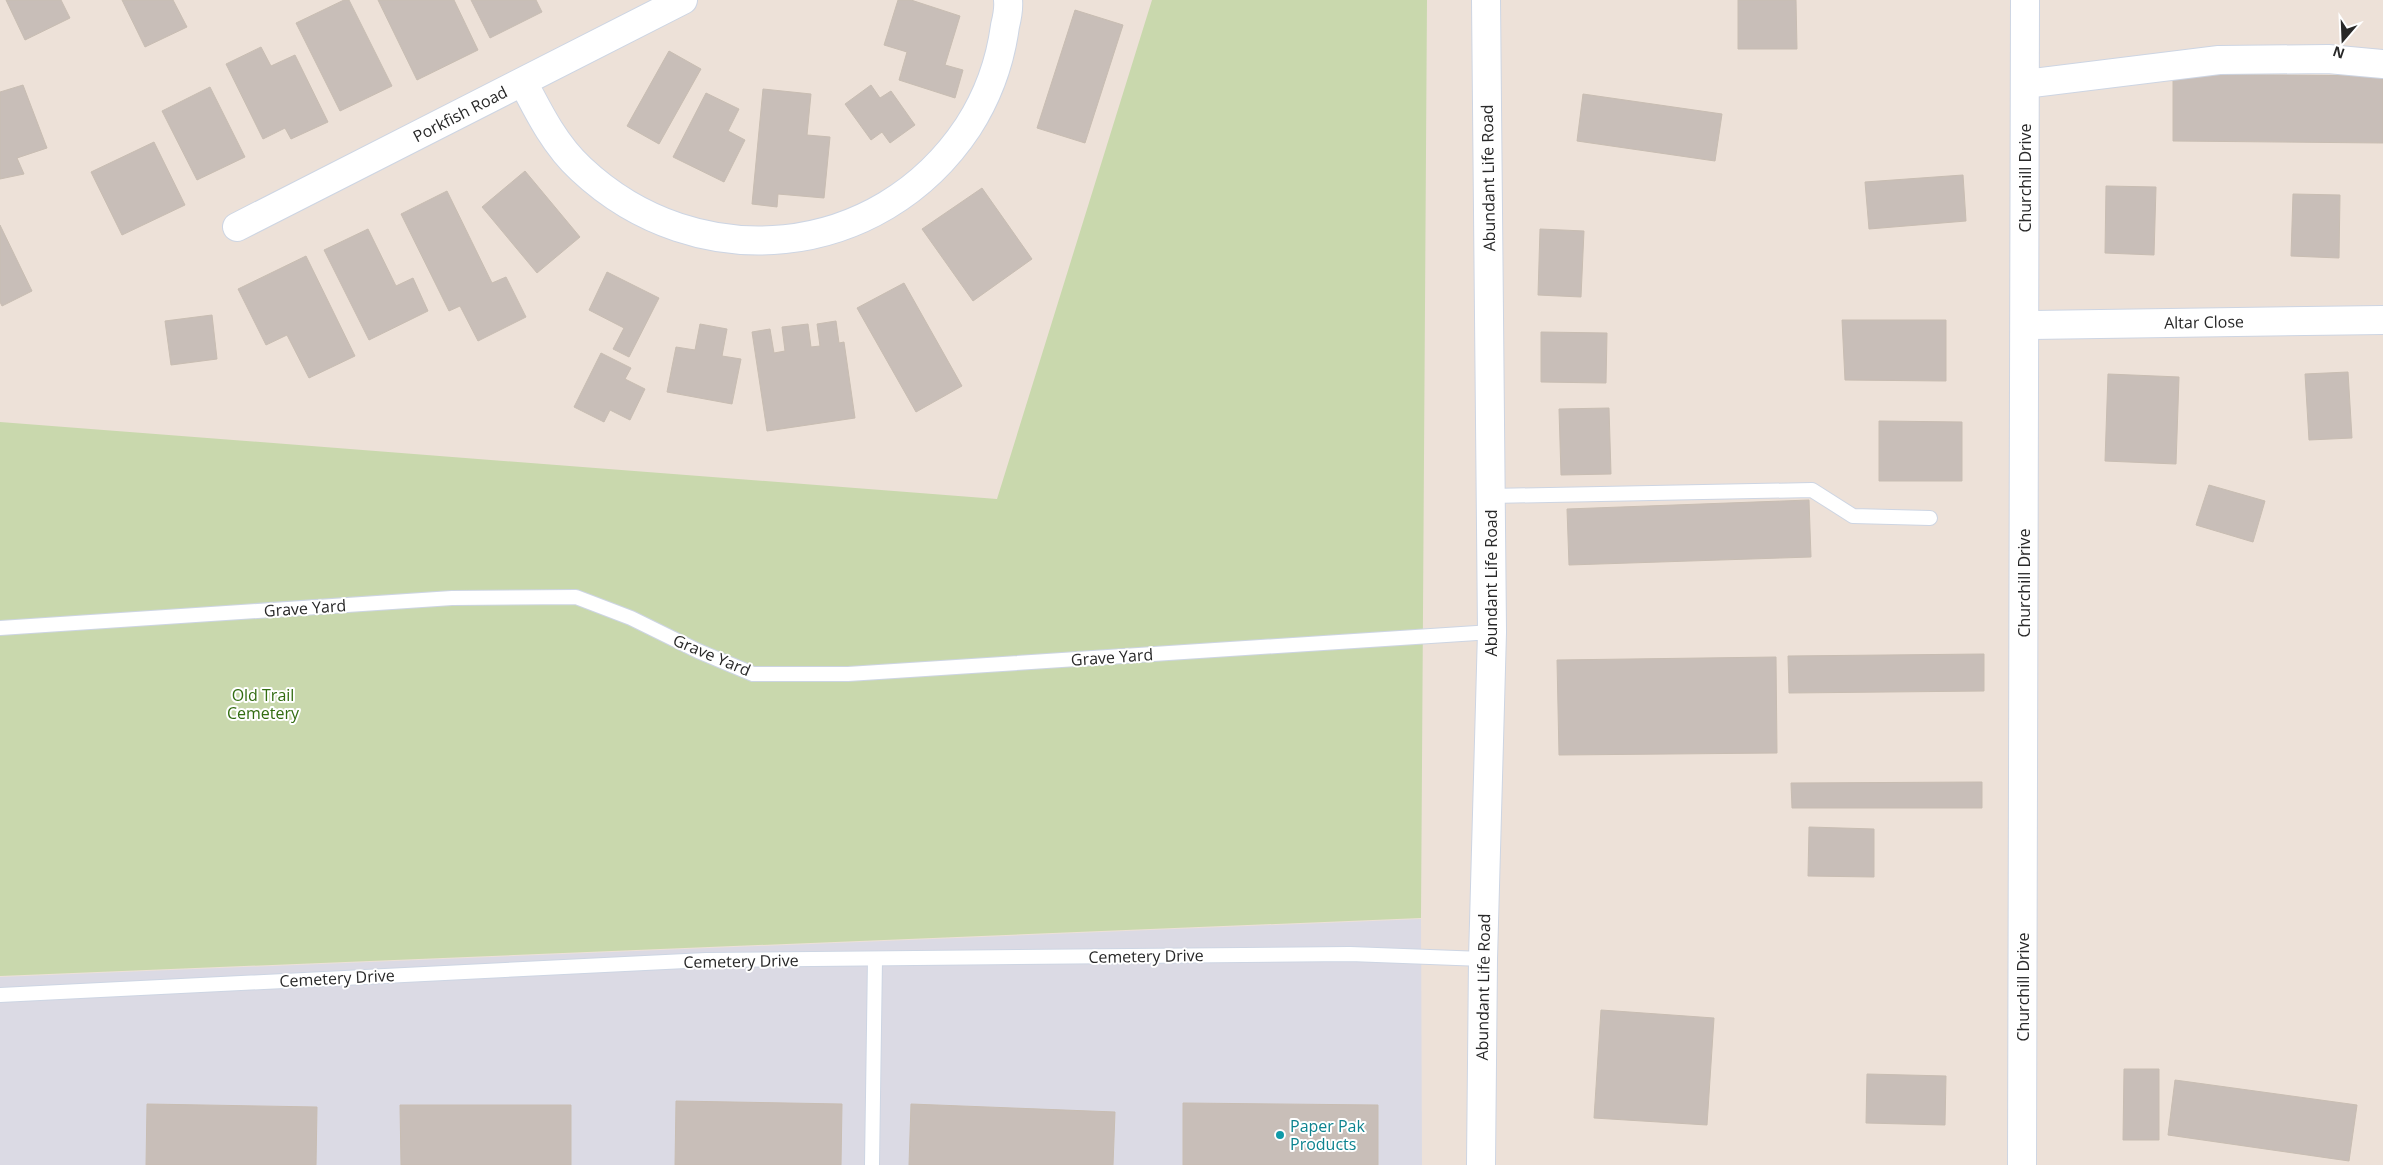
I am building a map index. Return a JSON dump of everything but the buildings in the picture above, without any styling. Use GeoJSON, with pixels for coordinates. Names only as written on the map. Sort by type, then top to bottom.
{"type":"FeatureCollection","features":[{"type":"Feature","properties":{"kind":"street","name":"Porkfish Road"},"geometry":{"type":"LineString","coordinates":[[236,227],[683,0]]}},
{"type":"Feature","properties":{"kind":"street"},"geometry":{"type":"LineString","coordinates":[[523,82],[547,128],[580,169],[621,202],[668,226],[719,239],[772,242],[824,233],[872,215],[916,186],[953,149],[982,105],[1001,56],[1008,0]]}},
{"type":"Feature","properties":{"kind":"street","name":"Abundant Life Road"},"geometry":{"type":"LineString","coordinates":[[1481,1165],[1483,959],[1492,632],[1486,0]]}},
{"type":"Feature","properties":{"kind":"street","name":"Churchill Drive"},"geometry":{"type":"LineString","coordinates":[[2022,1165],[2025,0]]}},
{"type":"Feature","properties":{"kind":"street"},"geometry":{"type":"LineString","coordinates":[[2025,84],[2219,60],[2328,59],[2383,64]]}},
{"type":"Feature","properties":{"kind":"street","name":"Altar Close"},"geometry":{"type":"LineString","coordinates":[[2025,325],[2383,320]]}},
{"type":"Feature","properties":{"kind":"lane"},"geometry":{"type":"LineString","coordinates":[[1491,496],[1812,490],[1853,516],[1930,518]]}},
{"type":"Feature","properties":{"kind":"lane","name":"Grave Yard"},"geometry":{"type":"LineString","coordinates":[[0,628],[452,598],[576,596],[631,618],[698,651],[753,674],[848,674],[1492,632]]}},
{"type":"Feature","properties":{"kind":"lane","name":"Cemetery Drive"},"geometry":{"type":"LineString","coordinates":[[0,995],[706,960],[1350,954],[1483,959]]}},
{"type":"Feature","properties":{"kind":"lane"},"geometry":{"type":"LineString","coordinates":[[872,1165],[875,959]]}},
{"type":"Feature","properties":{"kind":"shaded area"},"geometry":{"type":"Polygon","coordinates":[[[1421,919],[1422,1165],[0,1165],[0,977],[1421,919]]]}},
{"type":"Feature","properties":{"kind":"green space","name":"Old Trail Cemetery"},"geometry":{"type":"Polygon","coordinates":[[[1152,0],[1427,0],[1421,918],[0,976],[0,422],[997,499],[1152,0]]]}},
{"type":"Feature","properties":{"kind":"place","name":"Paper Pak Products"},"geometry":{"type":"Point","coordinates":[1280,1135]}}]}
